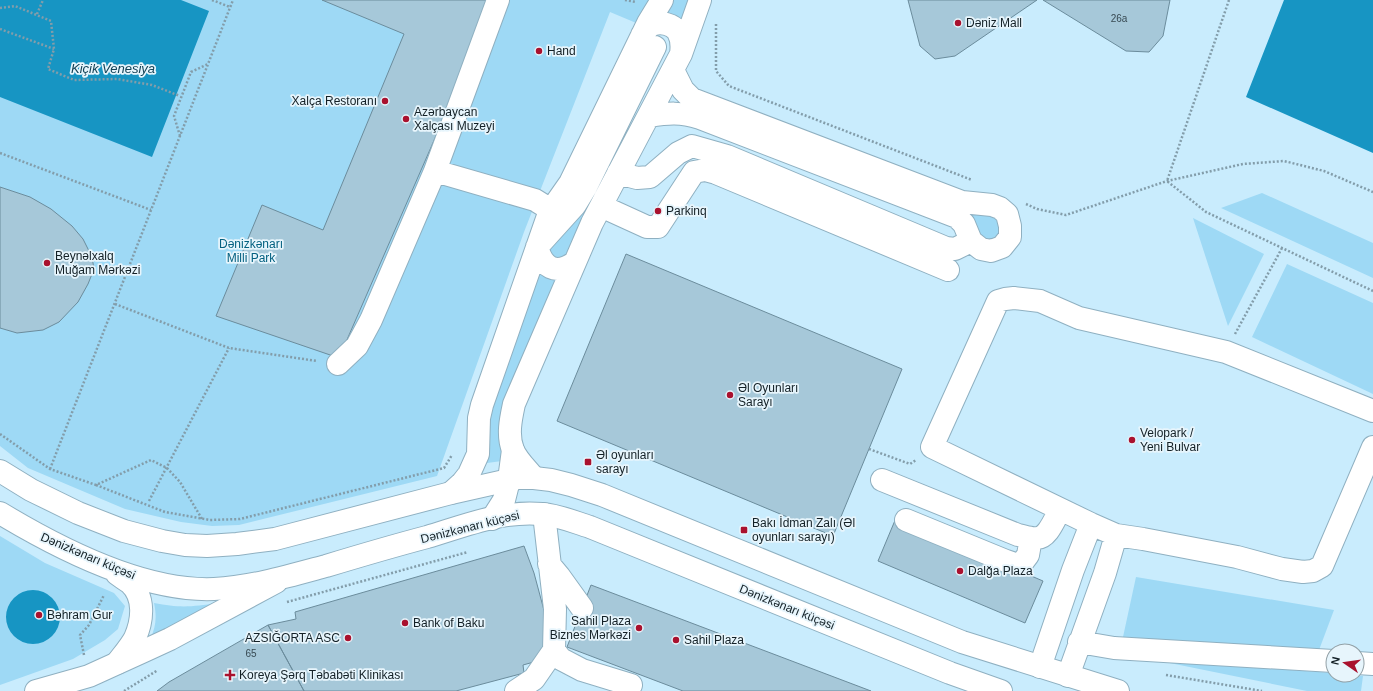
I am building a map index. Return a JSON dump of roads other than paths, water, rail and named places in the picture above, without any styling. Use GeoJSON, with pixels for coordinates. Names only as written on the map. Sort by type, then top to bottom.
{"type":"FeatureCollection","features":[{"type":"Feature","properties":{"kind":"main road"},"geometry":{"type":"LineString","coordinates":[[338,364],[357,346],[371,320],[435,170],[498,0]]}},
{"type":"Feature","properties":{"kind":"main road"},"geometry":{"type":"LineString","coordinates":[[534,478],[513,450],[510,437],[510,422],[514,404],[596,214],[649,116],[664,52],[662,0]]}},
{"type":"Feature","properties":{"kind":"main road"},"geometry":{"type":"LineString","coordinates":[[451,493],[469,474],[478,454],[479,418],[482,405],[551,210],[700,0]]}},
{"type":"Feature","properties":{"kind":"main road"},"geometry":{"type":"LineString","coordinates":[[596,214],[608,170],[664,52]]}},
{"type":"Feature","properties":{"kind":"main road"},"geometry":{"type":"LineString","coordinates":[[649,116],[672,113],[700,118],[957,217],[964,224],[970,241],[981,249],[991,251],[1002,247],[1010,237],[1010,226],[1007,214],[1000,208],[992,205],[962,202],[692,99],[683,90],[664,52]]}},
{"type":"Feature","properties":{"kind":"main road"},"geometry":{"type":"LineString","coordinates":[[537,247],[574,205],[586,187],[664,52]]}},
{"type":"Feature","properties":{"kind":"main road"},"geometry":{"type":"LineString","coordinates":[[618,173],[637,178],[650,177],[678,153],[692,146],[727,156],[946,248],[955,249],[970,241]]}},
{"type":"Feature","properties":{"kind":"main road"},"geometry":{"type":"LineString","coordinates":[[435,170],[535,200],[551,210]]}},
{"type":"Feature","properties":{"kind":"main road"},"geometry":{"type":"LineString","coordinates":[[596,214],[647,227],[658,227],[694,172],[705,170],[716,173],[948,270]]}},
{"type":"Feature","properties":{"kind":"main road"},"geometry":{"type":"LineString","coordinates":[[537,247],[544,264],[552,268],[567,268],[574,263]]}},
{"type":"Feature","properties":{"kind":"main road"},"geometry":{"type":"LineString","coordinates":[[1373,411],[1226,352],[1080,318],[1040,301],[1005,299],[998,301],[932,447],[1060,510],[1116,535],[1237,557],[1282,569],[1302,572],[1313,571],[1322,566],[1373,447]]}},
{"type":"Feature","properties":{"kind":"main road"},"geometry":{"type":"LineString","coordinates":[[492,519],[504,500],[509,480],[513,450]]}},
{"type":"Feature","properties":{"kind":"main road"},"geometry":{"type":"LineString","coordinates":[[0,471],[31,490],[78,514],[124,531],[162,541],[185,545],[207,546],[275,539],[451,493],[509,480],[534,478],[551,480],[571,484],[602,495],[962,642],[1118,691]]}},
{"type":"Feature","properties":{"kind":"main road"},"geometry":{"type":"LineString","coordinates":[[882,480],[1018,535],[1031,538],[1039,538],[1046,534],[1060,510]]}},
{"type":"Feature","properties":{"kind":"main road","name":"Dənizkənarı küçəsi"},"geometry":{"type":"LineString","coordinates":[[0,513],[56,544],[106,566],[142,579],[170,586],[213,589],[242,586],[283,578],[460,526],[511,514],[544,514],[590,527],[950,673],[1001,691]]}},
{"type":"Feature","properties":{"kind":"main road"},"geometry":{"type":"LineString","coordinates":[[516,691],[534,679],[554,650],[555,609],[548,564],[544,514]]}},
{"type":"Feature","properties":{"kind":"main road"},"geometry":{"type":"LineString","coordinates":[[906,520],[1015,564],[1022,563],[1028,556],[1031,538]]}},
{"type":"Feature","properties":{"kind":"main road"},"geometry":{"type":"LineString","coordinates":[[1040,667],[1073,570],[1091,524]]}},
{"type":"Feature","properties":{"kind":"main road"},"geometry":{"type":"LineString","coordinates":[[1068,676],[1105,573],[1116,535]]}},
{"type":"Feature","properties":{"kind":"main road"},"geometry":{"type":"LineString","coordinates":[[548,564],[559,576],[582,608]]}},
{"type":"Feature","properties":{"kind":"main road"},"geometry":{"type":"LineString","coordinates":[[106,566],[130,583],[141,601],[139,625],[135,638],[117,663]]}},
{"type":"Feature","properties":{"kind":"main road"},"geometry":{"type":"LineString","coordinates":[[36,691],[89,676],[170,639],[283,578]]}},
{"type":"Feature","properties":{"kind":"main road"},"geometry":{"type":"LineString","coordinates":[[1079,642],[1114,648],[1325,661]]}},
{"type":"Feature","properties":{"kind":"main road"},"geometry":{"type":"LineString","coordinates":[[554,650],[562,660],[582,670],[631,685]]}},
{"type":"Feature","properties":{"kind":"water","name":"Kiçik Venesiya"},"geometry":{"type":"Polygon","coordinates":[[[0,0],[181,0],[209,11],[152,157],[0,97],[0,0]]]}},
{"type":"Feature","properties":{"kind":"water"},"geometry":{"type":"Polygon","coordinates":[[[1284,0],[1373,0],[1373,153],[1246,97],[1284,0]]]}},
{"type":"Feature","properties":{"kind":"water"},"geometry":{"type":"Polygon","coordinates":[[[33,590],[43,592],[52,598],[58,607],[60,617],[58,627],[52,636],[43,642],[33,644],[23,642],[14,636],[8,627],[6,617],[8,607],[14,598],[23,592],[33,590]]]}},
{"type":"Feature","properties":{"kind":"place","name":"Dəniz Mall"},"geometry":{"type":"Point","coordinates":[958,23]}},
{"type":"Feature","properties":{"kind":"place","name":"Hand"},"geometry":{"type":"Point","coordinates":[539,51]}},
{"type":"Feature","properties":{"kind":"place","name":"Xalça Restoranı"},"geometry":{"type":"Point","coordinates":[385,101]}},
{"type":"Feature","properties":{"kind":"place","name":"Azərbaycan Xalçası Muzeyi"},"geometry":{"type":"Point","coordinates":[406,119]}},
{"type":"Feature","properties":{"kind":"place","name":"Parkinq"},"geometry":{"type":"Point","coordinates":[658,211]}},
{"type":"Feature","properties":{"kind":"place","name":"Beynəlxalq Muğam Mərkəzi"},"geometry":{"type":"Point","coordinates":[47,263]}},
{"type":"Feature","properties":{"kind":"place","name":"Əl Oyunları Sarayı"},"geometry":{"type":"Point","coordinates":[730,395]}},
{"type":"Feature","properties":{"kind":"place","name":"Velopark / Yeni Bulvar"},"geometry":{"type":"Point","coordinates":[1132,440]}},
{"type":"Feature","properties":{"kind":"place","name":"Əl oyunları sarayı"},"geometry":{"type":"Point","coordinates":[588,462]}},
{"type":"Feature","properties":{"kind":"place","name":"Bakı İdman Zalı (Əl oyunları sarayı)"},"geometry":{"type":"Point","coordinates":[744,530]}},
{"type":"Feature","properties":{"kind":"place","name":"Dalğa Plaza"},"geometry":{"type":"Point","coordinates":[960,571]}},
{"type":"Feature","properties":{"kind":"place","name":"Bəhram Gur"},"geometry":{"type":"Point","coordinates":[39,615]}},
{"type":"Feature","properties":{"kind":"place","name":"Bank of Baku"},"geometry":{"type":"Point","coordinates":[405,623]}},
{"type":"Feature","properties":{"kind":"place","name":"Sahil Plaza Biznes Mərkəzi"},"geometry":{"type":"Point","coordinates":[639,628]}},
{"type":"Feature","properties":{"kind":"place","name":"AZSIĞORTA ASC"},"geometry":{"type":"Point","coordinates":[348,638]}},
{"type":"Feature","properties":{"kind":"place","name":"Sahil Plaza"},"geometry":{"type":"Point","coordinates":[676,640]}},
{"type":"Feature","properties":{"kind":"place","name":"Koreya Şərq Təbabəti Klinikası"},"geometry":{"type":"Point","coordinates":[230,675]}},
{"type":"Feature","properties":{"kind":"park label","name":"Dənizkənarı Milli Park"},"geometry":{"type":"Point","coordinates":[251,251]}}]}
